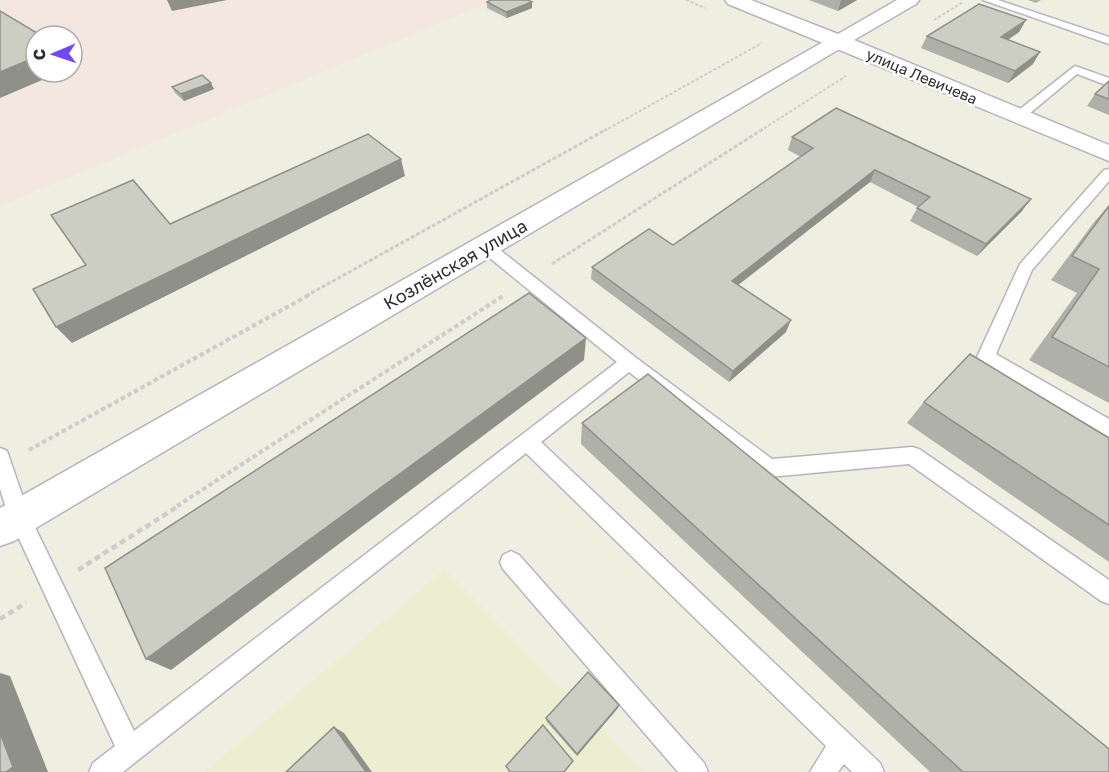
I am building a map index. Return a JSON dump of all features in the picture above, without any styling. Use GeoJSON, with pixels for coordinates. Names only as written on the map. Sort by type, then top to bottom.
{"type":"FeatureCollection","features":[{"type":"Feature","properties":{"kind":"street","name":"улица Левичева"},"geometry":{"type":"LineString","coordinates":[[734,0],[839,41],[1109,154]]}},
{"type":"Feature","properties":{"kind":"street","name":"Козлёнская улица"},"geometry":{"type":"LineString","coordinates":[[10,522],[910,0]]}},
{"type":"Feature","properties":{"kind":"lane"},"geometry":{"type":"LineString","coordinates":[[988,0],[1109,41]]}},
{"type":"Feature","properties":{"kind":"lane"},"geometry":{"type":"LineString","coordinates":[[1019,116],[1075,69],[1109,82]]}},
{"type":"Feature","properties":{"kind":"lane"},"geometry":{"type":"LineString","coordinates":[[1109,173],[1025,268],[986,357],[1109,429]]}},
{"type":"Feature","properties":{"kind":"lane"},"geometry":{"type":"LineString","coordinates":[[486,246],[629,362],[768,468],[912,456],[1109,593]]}},
{"type":"Feature","properties":{"kind":"lane"},"geometry":{"type":"LineString","coordinates":[[102,772],[629,362]]}},
{"type":"Feature","properties":{"kind":"lane"},"geometry":{"type":"LineString","coordinates":[[526,440],[871,772]]}},
{"type":"Feature","properties":{"kind":"lane"},"geometry":{"type":"LineString","coordinates":[[1,461],[10,522],[53,586],[130,750]]}},
{"type":"Feature","properties":{"kind":"lane"},"geometry":{"type":"LineString","coordinates":[[511,561],[695,772]]}},
{"type":"Feature","properties":{"kind":"lane"},"geometry":{"type":"LineString","coordinates":[[823,772],[842,744]]}},
{"type":"Feature","properties":{"kind":"path"},"geometry":{"type":"LineString","coordinates":[[929,24],[966,0]]}},
{"type":"Feature","properties":{"kind":"path"},"geometry":{"type":"LineString","coordinates":[[1,461],[796,24]]}},
{"type":"Feature","properties":{"kind":"path"},"geometry":{"type":"LineString","coordinates":[[0,619],[876,57]]}},
{"type":"Feature","properties":{"kind":"shaded area"},"geometry":{"type":"Polygon","coordinates":[[[0,0],[495,0],[0,206],[0,0]]]}},
{"type":"Feature","properties":{"kind":"shaded area"},"geometry":{"type":"Polygon","coordinates":[[[445,569],[645,772],[204,772],[445,569]]]}},
{"type":"Feature","properties":{"kind":"building"},"geometry":{"type":"Polygon","coordinates":[[[491,0],[528,0],[532,2],[506,12],[487,2],[491,0]]]}},
{"type":"Feature","properties":{"kind":"building"},"geometry":{"type":"Polygon","coordinates":[[[979,4],[1026,20],[1001,37],[1040,52],[1015,71],[927,36],[979,4]]]}},
{"type":"Feature","properties":{"kind":"building"},"geometry":{"type":"Polygon","coordinates":[[[0,11],[24,25],[24,62],[0,72],[0,11]]]}},
{"type":"Feature","properties":{"kind":"building"},"geometry":{"type":"Polygon","coordinates":[[[202,75],[211,83],[181,94],[172,87],[202,75]]]}},
{"type":"Feature","properties":{"kind":"building"},"geometry":{"type":"Polygon","coordinates":[[[1109,81],[1109,99],[1095,94],[1109,81]]]}},
{"type":"Feature","properties":{"kind":"building"},"geometry":{"type":"Polygon","coordinates":[[[836,108],[1031,199],[986,244],[917,208],[930,197],[875,170],[732,281],[791,320],[733,371],[592,267],[649,229],[673,245],[813,148],[792,137],[836,108]]]}},
{"type":"Feature","properties":{"kind":"building"},"geometry":{"type":"Polygon","coordinates":[[[368,134],[401,159],[56,327],[33,289],[86,265],[51,215],[133,180],[170,224],[368,134]]]}},
{"type":"Feature","properties":{"kind":"building"},"geometry":{"type":"Polygon","coordinates":[[[1109,206],[1109,367],[1052,337],[1099,269],[1072,256],[1109,206]]]}},
{"type":"Feature","properties":{"kind":"building"},"geometry":{"type":"Polygon","coordinates":[[[529,293],[586,338],[146,659],[105,568],[529,293]]]}},
{"type":"Feature","properties":{"kind":"building"},"geometry":{"type":"Polygon","coordinates":[[[970,354],[1109,438],[1109,525],[924,402],[970,354]]]}},
{"type":"Feature","properties":{"kind":"building"},"geometry":{"type":"Polygon","coordinates":[[[648,374],[1109,749],[1109,772],[963,772],[582,423],[648,374]]]}},
{"type":"Feature","properties":{"kind":"building"},"geometry":{"type":"Polygon","coordinates":[[[588,672],[619,705],[577,754],[546,718],[588,672]]]}},
{"type":"Feature","properties":{"kind":"building"},"geometry":{"type":"Polygon","coordinates":[[[543,725],[573,761],[564,772],[510,772],[506,766],[543,725]]]}},
{"type":"Feature","properties":{"kind":"building"},"geometry":{"type":"Polygon","coordinates":[[[334,727],[366,772],[286,772],[334,727]]]}},
{"type":"Feature","properties":{"kind":"building"},"geometry":{"type":"Polygon","coordinates":[[[0,733],[13,767],[6,772],[0,772],[0,733]]]}}]}
